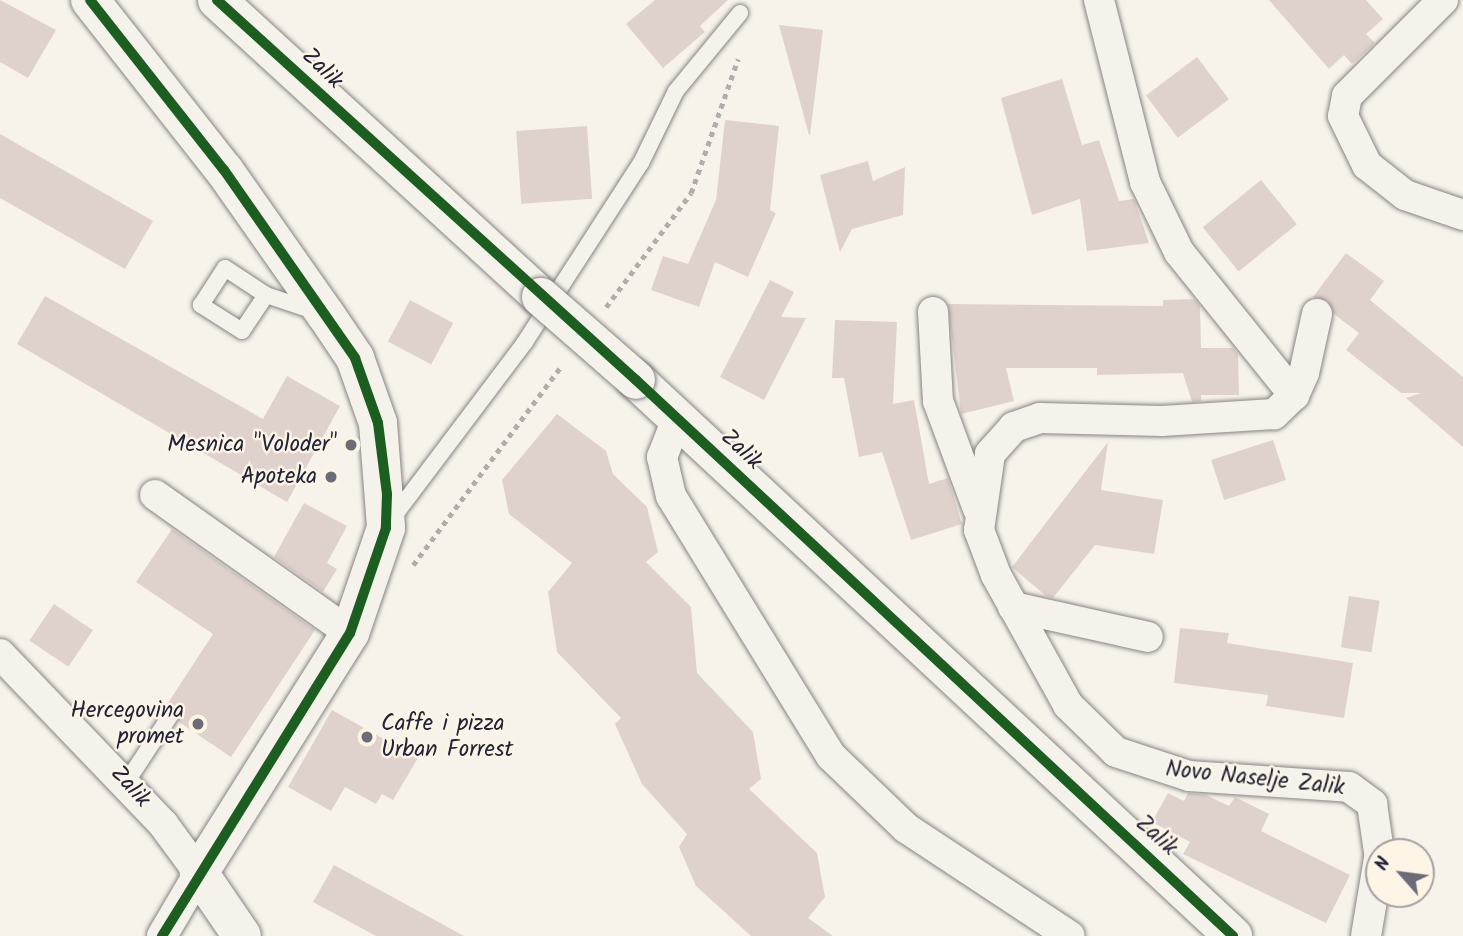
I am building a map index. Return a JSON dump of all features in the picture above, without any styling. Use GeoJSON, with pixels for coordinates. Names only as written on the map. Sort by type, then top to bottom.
{"type":"FeatureCollection","features":[{"type":"Feature","properties":{"kind":"main road"},"geometry":{"type":"LineString","coordinates":[[90,0],[224,170],[326,315],[355,358],[378,423],[386,528],[350,634],[200,873]]}},
{"type":"Feature","properties":{"kind":"main road","name":"Zalik"},"geometry":{"type":"LineString","coordinates":[[216,0],[541,297],[636,380],[1233,936]]}},
{"type":"Feature","properties":{"kind":"main road","name":"Zalik"},"geometry":{"type":"LineString","coordinates":[[200,873],[242,936]]}},
{"type":"Feature","properties":{"kind":"street"},"geometry":{"type":"LineString","coordinates":[[1099,0],[1141,170],[1173,240],[1231,321],[1294,395]]}},
{"type":"Feature","properties":{"kind":"street"},"geometry":{"type":"LineString","coordinates":[[1443,0],[1355,86],[1343,116],[1367,165],[1405,195],[1463,215]]}},
{"type":"Feature","properties":{"kind":"street","name":"Novo Naselje Zalik"},"geometry":{"type":"LineString","coordinates":[[933,312],[938,401],[980,513]]}},
{"type":"Feature","properties":{"kind":"street"},"geometry":{"type":"LineString","coordinates":[[1294,395],[1317,314]]}},
{"type":"Feature","properties":{"kind":"street","name":"Novo Naselje Zalik"},"geometry":{"type":"LineString","coordinates":[[1294,395],[1274,414],[1162,421],[1040,418],[1014,427],[990,454],[980,513],[982,542],[1013,607],[1068,705],[1116,751],[1189,776],[1349,787],[1372,804],[1377,838]]}},
{"type":"Feature","properties":{"kind":"street"},"geometry":{"type":"LineString","coordinates":[[677,419],[662,457],[671,496],[831,756],[906,828],[1070,936]]}},
{"type":"Feature","properties":{"kind":"street"},"geometry":{"type":"LineString","coordinates":[[155,495],[350,634]]}},
{"type":"Feature","properties":{"kind":"street"},"geometry":{"type":"LineString","coordinates":[[1013,607],[1148,637]]}},
{"type":"Feature","properties":{"kind":"street","name":"Zalik"},"geometry":{"type":"LineString","coordinates":[[0,654],[125,783],[200,873]]}},
{"type":"Feature","properties":{"kind":"street"},"geometry":{"type":"LineString","coordinates":[[162,936],[200,873]]}},
{"type":"Feature","properties":{"kind":"street"},"geometry":{"type":"LineString","coordinates":[[1366,936],[1371,908]]}},
{"type":"Feature","properties":{"kind":"lane"},"geometry":{"type":"LineString","coordinates":[[386,528],[525,342],[641,163],[676,91],[740,13]]}},
{"type":"Feature","properties":{"kind":"lane"},"geometry":{"type":"LineString","coordinates":[[266,295],[326,315]]}},
{"type":"Feature","properties":{"kind":"lane"},"geometry":{"type":"LineString","coordinates":[[125,783],[170,716]]}},
{"type":"Feature","properties":{"kind":"building"},"geometry":{"type":"Polygon","coordinates":[[[0,0],[56,30],[28,78],[0,62],[0,0]]]}},
{"type":"Feature","properties":{"kind":"building"},"geometry":{"type":"Polygon","coordinates":[[[655,0],[728,0],[700,26],[705,32],[663,68],[626,24],[655,0]]]}},
{"type":"Feature","properties":{"kind":"building"},"geometry":{"type":"Polygon","coordinates":[[[1269,0],[1366,0],[1383,19],[1366,34],[1375,43],[1370,48],[1352,64],[1344,55],[1329,69],[1269,0]]]}},
{"type":"Feature","properties":{"kind":"building"},"geometry":{"type":"Polygon","coordinates":[[[779,25],[823,30],[810,135],[809,135],[779,25]]]}},
{"type":"Feature","properties":{"kind":"building"},"geometry":{"type":"Polygon","coordinates":[[[1197,57],[1229,99],[1178,138],[1146,96],[1197,57]]]}},
{"type":"Feature","properties":{"kind":"building"},"geometry":{"type":"Polygon","coordinates":[[[1062,79],[1082,145],[1099,140],[1119,201],[1134,199],[1149,243],[1087,251],[1080,199],[1032,215],[1001,98],[1062,79]]]}},
{"type":"Feature","properties":{"kind":"building"},"geometry":{"type":"Polygon","coordinates":[[[725,120],[779,126],[770,210],[776,213],[748,277],[715,262],[699,307],[651,290],[663,256],[688,264],[716,200],[725,120]]]}},
{"type":"Feature","properties":{"kind":"building"},"geometry":{"type":"Polygon","coordinates":[[[587,126],[592,199],[521,204],[516,131],[587,126]]]}},
{"type":"Feature","properties":{"kind":"building"},"geometry":{"type":"Polygon","coordinates":[[[0,134],[153,221],[125,269],[0,198],[0,134]]]}},
{"type":"Feature","properties":{"kind":"building"},"geometry":{"type":"Polygon","coordinates":[[[868,161],[873,181],[905,167],[903,215],[852,229],[840,252],[820,175],[868,161]]]}},
{"type":"Feature","properties":{"kind":"building"},"geometry":{"type":"Polygon","coordinates":[[[1261,180],[1297,224],[1239,271],[1203,227],[1261,180]]]}},
{"type":"Feature","properties":{"kind":"building"},"geometry":{"type":"Polygon","coordinates":[[[1346,253],[1384,281],[1370,300],[1463,377],[1463,447],[1406,398],[1421,393],[1401,393],[1346,350],[1359,333],[1334,314],[1328,301],[1313,297],[1346,253]]]}},
{"type":"Feature","properties":{"kind":"building"},"geometry":{"type":"Polygon","coordinates":[[[770,280],[794,292],[781,317],[806,318],[764,400],[720,377],[770,280]]]}},
{"type":"Feature","properties":{"kind":"building"},"geometry":{"type":"Polygon","coordinates":[[[45,296],[263,419],[287,376],[340,406],[287,502],[17,344],[45,296]]]}},
{"type":"Feature","properties":{"kind":"building"},"geometry":{"type":"Polygon","coordinates":[[[1194,299],[1200,306],[1201,348],[1233,348],[1238,354],[1239,395],[1201,395],[1201,401],[1192,402],[1183,373],[1097,375],[1097,368],[1006,368],[1014,401],[961,414],[948,304],[1163,306],[1163,300],[1194,299]]]}},
{"type":"Feature","properties":{"kind":"building"},"geometry":{"type":"Polygon","coordinates":[[[410,300],[453,323],[431,365],[388,341],[410,300]]]}},
{"type":"Feature","properties":{"kind":"building"},"geometry":{"type":"Polygon","coordinates":[[[835,320],[897,322],[893,404],[914,400],[929,484],[948,478],[962,524],[911,540],[882,452],[859,457],[844,378],[832,378],[835,320]]]}},
{"type":"Feature","properties":{"kind":"building"},"geometry":{"type":"Polygon","coordinates":[[[557,414],[606,451],[613,474],[647,507],[658,552],[646,562],[691,607],[697,673],[753,732],[761,779],[749,789],[817,853],[825,897],[808,918],[833,936],[751,936],[696,886],[679,847],[687,834],[642,784],[615,724],[621,718],[557,652],[548,592],[572,563],[509,514],[502,480],[557,414]]]}},
{"type":"Feature","properties":{"kind":"building"},"geometry":{"type":"Polygon","coordinates":[[[1273,440],[1286,480],[1224,500],[1211,460],[1273,440]]]}},
{"type":"Feature","properties":{"kind":"building"},"geometry":{"type":"Polygon","coordinates":[[[1108,442],[1101,490],[1163,500],[1154,554],[1095,545],[1053,598],[1046,596],[1012,567],[1108,442]]]}},
{"type":"Feature","properties":{"kind":"building"},"geometry":{"type":"Polygon","coordinates":[[[304,503],[347,526],[327,563],[337,569],[323,592],[274,557],[304,503]]]}},
{"type":"Feature","properties":{"kind":"building"},"geometry":{"type":"Polygon","coordinates":[[[172,529],[315,630],[231,757],[179,722],[176,708],[166,706],[213,634],[136,582],[172,529]]]}},
{"type":"Feature","properties":{"kind":"building"},"geometry":{"type":"Polygon","coordinates":[[[1349,596],[1380,601],[1371,652],[1341,647],[1349,596]]]}},
{"type":"Feature","properties":{"kind":"building"},"geometry":{"type":"Polygon","coordinates":[[[54,604],[93,630],[68,667],[29,640],[54,604]]]}},
{"type":"Feature","properties":{"kind":"building"},"geometry":{"type":"Polygon","coordinates":[[[1180,628],[1229,633],[1227,643],[1353,663],[1344,718],[1266,706],[1268,695],[1174,683],[1180,628]]]}},
{"type":"Feature","properties":{"kind":"building"},"geometry":{"type":"Polygon","coordinates":[[[332,710],[418,758],[393,800],[382,794],[376,804],[345,787],[331,811],[288,787],[332,710]]]}},
{"type":"Feature","properties":{"kind":"building"},"geometry":{"type":"Polygon","coordinates":[[[1168,793],[1184,801],[1188,793],[1206,795],[1229,806],[1235,797],[1269,814],[1261,831],[1350,875],[1326,923],[1183,854],[1190,842],[1152,822],[1168,793]]]}},
{"type":"Feature","properties":{"kind":"building"},"geometry":{"type":"Polygon","coordinates":[[[334,865],[464,936],[376,936],[313,902],[334,865]]]}},
{"type":"Feature","properties":{"kind":"cycle path"},"geometry":{"type":"LineString","coordinates":[[90,0],[224,170],[355,358],[378,423],[387,494],[386,528],[350,633],[162,936]]}},
{"type":"Feature","properties":{"kind":"cycle path"},"geometry":{"type":"LineString","coordinates":[[217,0],[636,380],[1233,936]]}},
{"type":"Feature","properties":{"kind":"place","name":"Mesnica \"Voloder\""},"geometry":{"type":"Point","coordinates":[351,445]}},
{"type":"Feature","properties":{"kind":"place","name":"Apoteka"},"geometry":{"type":"Point","coordinates":[331,477]}},
{"type":"Feature","properties":{"kind":"place","name":"Hercegovina promet"},"geometry":{"type":"Point","coordinates":[198,724]}},
{"type":"Feature","properties":{"kind":"place","name":"Caffe i pizza Urban Forrest"},"geometry":{"type":"Point","coordinates":[367,737]}}]}
